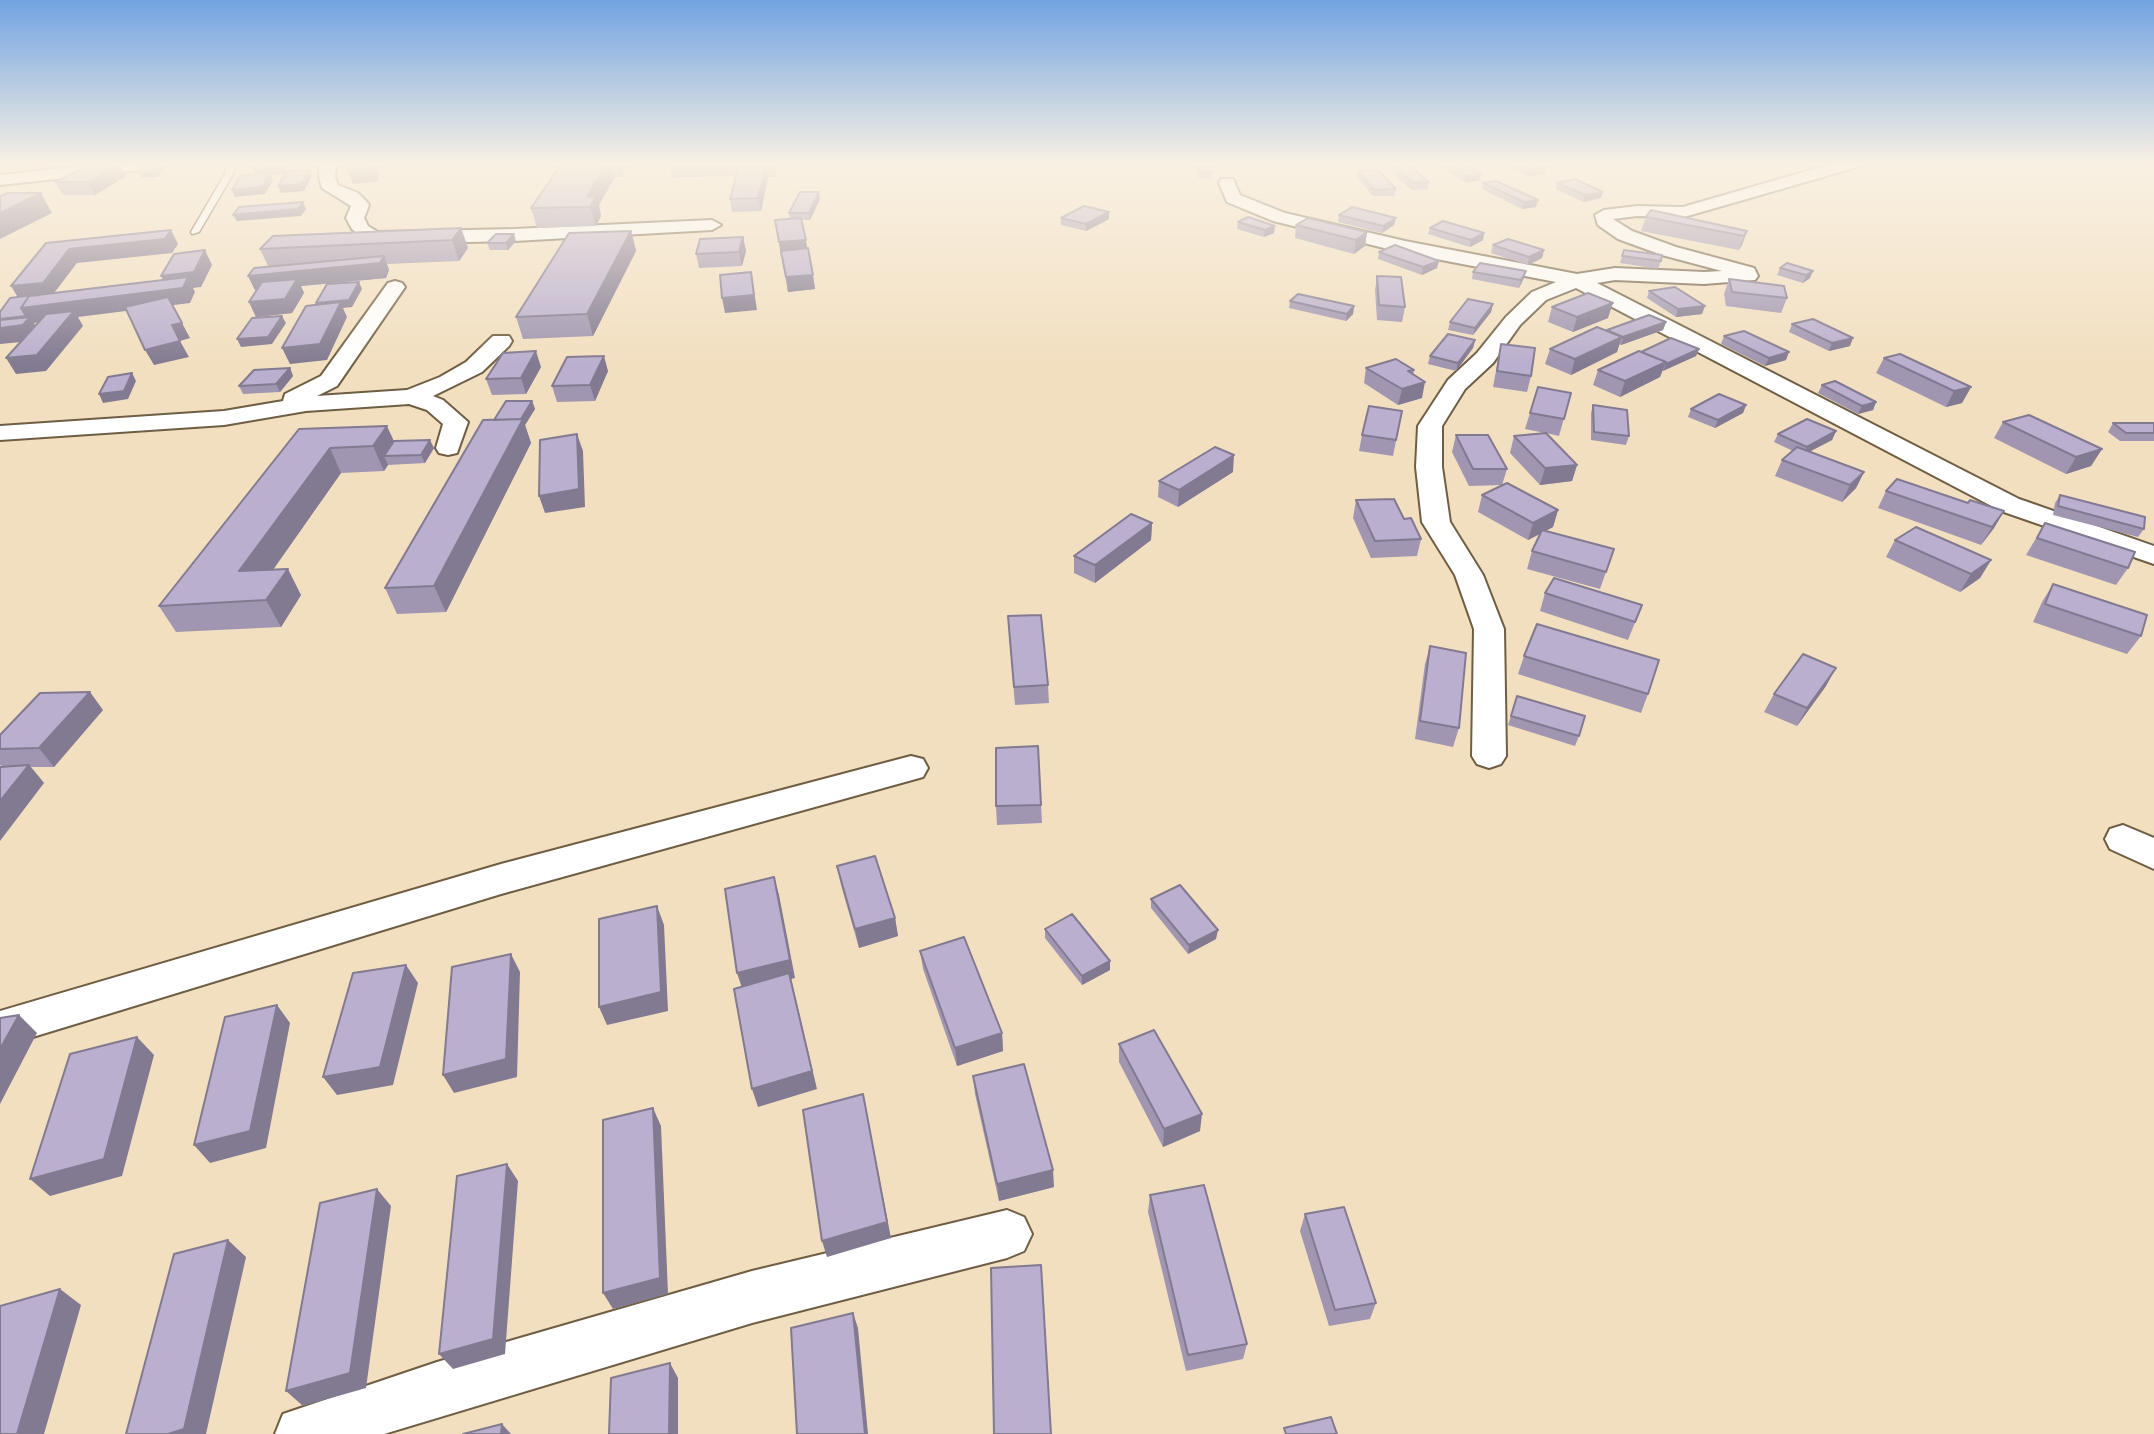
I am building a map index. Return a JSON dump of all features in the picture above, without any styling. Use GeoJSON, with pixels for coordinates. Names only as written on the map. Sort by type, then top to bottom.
{"type":"FeatureCollection","features":[{"type":"Feature","properties":{"kind":"street"},"geometry":{"type":"LineString","coordinates":[[362,230],[374,238],[614,230]]}},
{"type":"Feature","properties":{"kind":"street"},"geometry":{"type":"LineString","coordinates":[[1333,230],[1405,247],[1577,279],[2010,505],[2154,556]]}},
{"type":"Feature","properties":{"kind":"street"},"geometry":{"type":"LineString","coordinates":[[1489,756],[1489,629],[1469,575],[1436,522],[1429,467],[1430,426],[1456,385],[1485,358],[1513,321],[1539,296],[1577,279],[1615,274],[1704,278],[1748,276],[1747,272],[1669,251],[1617,230]]}},
{"type":"Feature","properties":{"kind":"street"},"geometry":{"type":"LineString","coordinates":[[272,410],[329,381],[395,287]]}},
{"type":"Feature","properties":{"kind":"street"},"geometry":{"type":"LineString","coordinates":[[0,433],[224,418],[330,402],[411,397],[448,382],[474,367],[501,341]]}},
{"type":"Feature","properties":{"kind":"street"},"geometry":{"type":"LineString","coordinates":[[411,397],[435,405],[456,422],[448,448]]}},
{"type":"Feature","properties":{"kind":"street"},"geometry":{"type":"LineString","coordinates":[[0,1029],[501,879],[911,768]]}},
{"type":"Feature","properties":{"kind":"street"},"geometry":{"type":"LineString","coordinates":[[303,1434],[437,1389],[752,1297],[1007,1234]]}},
{"type":"Feature","properties":{"kind":"building"},"geometry":{"type":"Polygon","coordinates":[[[171,230],[165,239],[69,249],[43,283],[11,286],[46,243],[171,230]]]}},
{"type":"Feature","properties":{"kind":"building"},"geometry":{"type":"Polygon","coordinates":[[[460,230],[452,240],[260,249],[273,236],[460,230]]]}},
{"type":"Feature","properties":{"kind":"building"},"geometry":{"type":"Polygon","coordinates":[[[777,230],[804,230],[806,240],[779,242],[777,230]]]}},
{"type":"Feature","properties":{"kind":"building"},"geometry":{"type":"Polygon","coordinates":[[[1316,230],[1367,232],[1356,240],[1316,230]]]}},
{"type":"Feature","properties":{"kind":"building"},"geometry":{"type":"Polygon","coordinates":[[[1437,230],[1473,230],[1484,233],[1471,240],[1437,230]]]}},
{"type":"Feature","properties":{"kind":"building"},"geometry":{"type":"Polygon","coordinates":[[[1713,230],[1747,231],[1744,236],[1713,230]]]}},
{"type":"Feature","properties":{"kind":"building"},"geometry":{"type":"Polygon","coordinates":[[[631,231],[587,314],[516,317],[569,233],[631,231]]]}},
{"type":"Feature","properties":{"kind":"building"},"geometry":{"type":"Polygon","coordinates":[[[496,234],[514,234],[506,243],[487,243],[496,234]]]}},
{"type":"Feature","properties":{"kind":"building"},"geometry":{"type":"Polygon","coordinates":[[[743,237],[739,252],[696,254],[700,239],[743,237]]]}},
{"type":"Feature","properties":{"kind":"building"},"geometry":{"type":"Polygon","coordinates":[[[1508,239],[1544,250],[1529,257],[1493,245],[1508,239]]]}},
{"type":"Feature","properties":{"kind":"building"},"geometry":{"type":"Polygon","coordinates":[[[1395,245],[1439,261],[1423,267],[1379,252],[1395,245]]]}},
{"type":"Feature","properties":{"kind":"building"},"geometry":{"type":"Polygon","coordinates":[[[808,248],[813,275],[786,277],[781,251],[808,248]]]}},
{"type":"Feature","properties":{"kind":"building"},"geometry":{"type":"Polygon","coordinates":[[[205,250],[194,272],[161,276],[174,254],[205,250]]]}},
{"type":"Feature","properties":{"kind":"building"},"geometry":{"type":"Polygon","coordinates":[[[1624,250],[1662,255],[1661,261],[1622,256],[1624,250]]]}},
{"type":"Feature","properties":{"kind":"building"},"geometry":{"type":"Polygon","coordinates":[[[384,256],[380,263],[248,276],[254,268],[384,256]]]}},
{"type":"Feature","properties":{"kind":"building"},"geometry":{"type":"Polygon","coordinates":[[[1480,263],[1526,271],[1521,280],[1473,272],[1480,263]]]}},
{"type":"Feature","properties":{"kind":"building"},"geometry":{"type":"Polygon","coordinates":[[[1787,263],[1813,271],[1806,275],[1780,268],[1787,263]]]}},
{"type":"Feature","properties":{"kind":"building"},"geometry":{"type":"Polygon","coordinates":[[[751,272],[754,295],[722,298],[720,275],[751,272]]]}},
{"type":"Feature","properties":{"kind":"building"},"geometry":{"type":"Polygon","coordinates":[[[1377,276],[1401,277],[1405,307],[1379,305],[1377,276]]]}},
{"type":"Feature","properties":{"kind":"building"},"geometry":{"type":"Polygon","coordinates":[[[188,277],[183,288],[21,308],[29,296],[188,277]]]}},
{"type":"Feature","properties":{"kind":"building"},"geometry":{"type":"Polygon","coordinates":[[[297,279],[285,299],[249,302],[262,282],[297,279]]]}},
{"type":"Feature","properties":{"kind":"building"},"geometry":{"type":"Polygon","coordinates":[[[1729,279],[1784,286],[1787,298],[1732,292],[1729,279]]]}},
{"type":"Feature","properties":{"kind":"building"},"geometry":{"type":"Polygon","coordinates":[[[359,282],[349,300],[316,303],[327,284],[359,282]]]}},
{"type":"Feature","properties":{"kind":"building"},"geometry":{"type":"Polygon","coordinates":[[[1675,287],[1705,306],[1678,309],[1649,291],[1675,287]]]}},
{"type":"Feature","properties":{"kind":"building"},"geometry":{"type":"Polygon","coordinates":[[[1588,293],[1613,303],[1577,317],[1552,307],[1588,293]]]}},
{"type":"Feature","properties":{"kind":"building"},"geometry":{"type":"Polygon","coordinates":[[[40,294],[29,296],[21,308],[26,316],[0,319],[0,312],[10,298],[40,294]]]}},
{"type":"Feature","properties":{"kind":"building"},"geometry":{"type":"Polygon","coordinates":[[[1298,294],[1354,306],[1347,314],[1290,301],[1298,294]]]}},
{"type":"Feature","properties":{"kind":"building"},"geometry":{"type":"Polygon","coordinates":[[[168,297],[182,323],[172,325],[180,341],[145,350],[125,307],[168,297]]]}},
{"type":"Feature","properties":{"kind":"building"},"geometry":{"type":"Polygon","coordinates":[[[1468,299],[1493,304],[1475,328],[1450,322],[1468,299]]]}},
{"type":"Feature","properties":{"kind":"building"},"geometry":{"type":"Polygon","coordinates":[[[341,302],[320,344],[282,348],[306,306],[341,302]]]}},
{"type":"Feature","properties":{"kind":"building"},"geometry":{"type":"Polygon","coordinates":[[[74,311],[37,355],[6,358],[46,314],[74,311]]]}},
{"type":"Feature","properties":{"kind":"building"},"geometry":{"type":"Polygon","coordinates":[[[1649,315],[1666,322],[1623,337],[1607,330],[1649,315]]]}},
{"type":"Feature","properties":{"kind":"building"},"geometry":{"type":"Polygon","coordinates":[[[282,316],[268,337],[237,339],[252,318],[282,316]]]}},
{"type":"Feature","properties":{"kind":"building"},"geometry":{"type":"Polygon","coordinates":[[[30,317],[23,325],[0,328],[0,320],[30,317]]]}},
{"type":"Feature","properties":{"kind":"building"},"geometry":{"type":"Polygon","coordinates":[[[1813,319],[1853,338],[1832,343],[1792,324],[1813,319]]]}},
{"type":"Feature","properties":{"kind":"building"},"geometry":{"type":"Polygon","coordinates":[[[1597,327],[1622,337],[1575,359],[1550,349],[1597,327]]]}},
{"type":"Feature","properties":{"kind":"building"},"geometry":{"type":"Polygon","coordinates":[[[1744,331],[1789,352],[1769,358],[1724,336],[1744,331]]]}},
{"type":"Feature","properties":{"kind":"building"},"geometry":{"type":"Polygon","coordinates":[[[1448,334],[1475,340],[1458,363],[1430,356],[1448,334]]]}},
{"type":"Feature","properties":{"kind":"building"},"geometry":{"type":"Polygon","coordinates":[[[1671,338],[1699,349],[1666,364],[1641,352],[1671,338]]]}},
{"type":"Feature","properties":{"kind":"building"},"geometry":{"type":"Polygon","coordinates":[[[1501,344],[1535,348],[1531,376],[1497,371],[1501,344]]]}},
{"type":"Feature","properties":{"kind":"building"},"geometry":{"type":"Polygon","coordinates":[[[536,351],[521,378],[486,379],[503,353],[536,351]]]}},
{"type":"Feature","properties":{"kind":"building"},"geometry":{"type":"Polygon","coordinates":[[[1639,351],[1666,362],[1625,381],[1598,370],[1639,351]]]}},
{"type":"Feature","properties":{"kind":"building"},"geometry":{"type":"Polygon","coordinates":[[[1900,354],[1971,387],[1954,391],[1884,358],[1900,354]]]}},
{"type":"Feature","properties":{"kind":"building"},"geometry":{"type":"Polygon","coordinates":[[[604,356],[590,385],[552,386],[567,357],[604,356]]]}},
{"type":"Feature","properties":{"kind":"building"},"geometry":{"type":"Polygon","coordinates":[[[1396,359],[1414,370],[1408,371],[1425,382],[1402,389],[1366,368],[1396,359]]]}},
{"type":"Feature","properties":{"kind":"building"},"geometry":{"type":"Polygon","coordinates":[[[290,368],[276,384],[239,386],[254,370],[290,368]]]}},
{"type":"Feature","properties":{"kind":"building"},"geometry":{"type":"Polygon","coordinates":[[[132,373],[124,391],[99,394],[108,377],[132,373]]]}},
{"type":"Feature","properties":{"kind":"building"},"geometry":{"type":"Polygon","coordinates":[[[1835,381],[1876,402],[1862,406],[1822,385],[1835,381]]]}},
{"type":"Feature","properties":{"kind":"building"},"geometry":{"type":"Polygon","coordinates":[[[1538,387],[1571,393],[1564,419],[1530,413],[1538,387]]]}},
{"type":"Feature","properties":{"kind":"building"},"geometry":{"type":"Polygon","coordinates":[[[1719,394],[1746,405],[1718,420],[1691,409],[1719,394]]]}},
{"type":"Feature","properties":{"kind":"building"},"geometry":{"type":"Polygon","coordinates":[[[506,401],[532,401],[521,419],[494,420],[506,401]]]}},
{"type":"Feature","properties":{"kind":"building"},"geometry":{"type":"Polygon","coordinates":[[[1593,405],[1627,410],[1629,436],[1594,432],[1593,405]]]}},
{"type":"Feature","properties":{"kind":"building"},"geometry":{"type":"Polygon","coordinates":[[[1369,406],[1402,411],[1396,440],[1362,435],[1369,406]]]}},
{"type":"Feature","properties":{"kind":"building"},"geometry":{"type":"Polygon","coordinates":[[[2029,415],[2102,449],[2076,457],[2003,422],[2029,415]]]}},
{"type":"Feature","properties":{"kind":"building"},"geometry":{"type":"Polygon","coordinates":[[[523,419],[434,586],[385,588],[483,420],[523,419]]]}},
{"type":"Feature","properties":{"kind":"building"},"geometry":{"type":"Polygon","coordinates":[[[1807,419],[1836,431],[1807,447],[1778,434],[1807,419]]]}},
{"type":"Feature","properties":{"kind":"building"},"geometry":{"type":"Polygon","coordinates":[[[2113,423],[2154,423],[2154,433],[2126,433],[2113,423]]]}},
{"type":"Feature","properties":{"kind":"building"},"geometry":{"type":"Polygon","coordinates":[[[387,426],[373,446],[330,448],[239,571],[288,569],[266,600],[159,606],[299,429],[387,426]]]}},
{"type":"Feature","properties":{"kind":"building"},"geometry":{"type":"Polygon","coordinates":[[[1546,433],[1577,465],[1545,468],[1514,436],[1546,433]]]}},
{"type":"Feature","properties":{"kind":"building"},"geometry":{"type":"Polygon","coordinates":[[[577,434],[579,489],[539,496],[540,440],[577,434]]]}},
{"type":"Feature","properties":{"kind":"building"},"geometry":{"type":"Polygon","coordinates":[[[1456,435],[1488,435],[1507,469],[1473,469],[1456,435]]]}},
{"type":"Feature","properties":{"kind":"building"},"geometry":{"type":"Polygon","coordinates":[[[430,440],[421,455],[384,456],[394,441],[430,440]]]}},
{"type":"Feature","properties":{"kind":"building"},"geometry":{"type":"Polygon","coordinates":[[[1215,447],[1234,455],[1179,490],[1159,481],[1215,447]]]}},
{"type":"Feature","properties":{"kind":"building"},"geometry":{"type":"Polygon","coordinates":[[[1797,447],[1864,472],[1850,485],[1782,460],[1797,447]]]}},
{"type":"Feature","properties":{"kind":"building"},"geometry":{"type":"Polygon","coordinates":[[[1897,479],[1968,503],[1970,500],[2004,511],[1992,527],[1886,491],[1897,479]]]}},
{"type":"Feature","properties":{"kind":"building"},"geometry":{"type":"Polygon","coordinates":[[[1507,483],[1558,510],[1533,523],[1482,495],[1507,483]]]}},
{"type":"Feature","properties":{"kind":"building"},"geometry":{"type":"Polygon","coordinates":[[[2060,495],[2145,517],[2144,529],[2058,506],[2060,495]]]}},
{"type":"Feature","properties":{"kind":"building"},"geometry":{"type":"Polygon","coordinates":[[[1394,499],[1404,519],[1411,518],[1421,539],[1375,541],[1356,500],[1394,499]]]}},
{"type":"Feature","properties":{"kind":"building"},"geometry":{"type":"Polygon","coordinates":[[[1131,514],[1152,523],[1095,565],[1074,556],[1131,514]]]}},
{"type":"Feature","properties":{"kind":"building"},"geometry":{"type":"Polygon","coordinates":[[[2045,523],[2135,552],[2128,568],[2037,538],[2045,523]]]}},
{"type":"Feature","properties":{"kind":"building"},"geometry":{"type":"Polygon","coordinates":[[[1916,527],[1991,560],[1971,574],[1895,540],[1916,527]]]}},
{"type":"Feature","properties":{"kind":"building"},"geometry":{"type":"Polygon","coordinates":[[[1542,530],[1614,549],[1606,572],[1532,551],[1542,530]]]}},
{"type":"Feature","properties":{"kind":"building"},"geometry":{"type":"Polygon","coordinates":[[[1554,578],[1642,605],[1635,622],[1545,593],[1554,578]]]}},
{"type":"Feature","properties":{"kind":"building"},"geometry":{"type":"Polygon","coordinates":[[[2053,584],[2147,615],[2141,636],[2045,604],[2053,584]]]}},
{"type":"Feature","properties":{"kind":"building"},"geometry":{"type":"Polygon","coordinates":[[[1041,615],[1048,685],[1014,687],[1008,616],[1041,615]]]}},
{"type":"Feature","properties":{"kind":"building"},"geometry":{"type":"Polygon","coordinates":[[[1537,624],[1659,660],[1648,694],[1524,656],[1537,624]]]}},
{"type":"Feature","properties":{"kind":"building"},"geometry":{"type":"Polygon","coordinates":[[[1430,646],[1466,653],[1459,728],[1420,721],[1430,646]]]}},
{"type":"Feature","properties":{"kind":"building"},"geometry":{"type":"Polygon","coordinates":[[[1803,654],[1836,668],[1807,708],[1774,694],[1803,654]]]}},
{"type":"Feature","properties":{"kind":"building"},"geometry":{"type":"Polygon","coordinates":[[[90,692],[39,748],[0,749],[0,735],[40,693],[90,692]]]}},
{"type":"Feature","properties":{"kind":"building"},"geometry":{"type":"Polygon","coordinates":[[[1517,696],[1585,716],[1579,736],[1511,716],[1517,696]]]}},
{"type":"Feature","properties":{"kind":"building"},"geometry":{"type":"Polygon","coordinates":[[[1038,746],[1041,805],[996,806],[996,748],[1038,746]]]}},
{"type":"Feature","properties":{"kind":"building"},"geometry":{"type":"Polygon","coordinates":[[[29,765],[0,801],[0,767],[29,765]]]}},
{"type":"Feature","properties":{"kind":"building"},"geometry":{"type":"Polygon","coordinates":[[[875,856],[895,918],[855,929],[837,866],[875,856]]]}},
{"type":"Feature","properties":{"kind":"building"},"geometry":{"type":"Polygon","coordinates":[[[774,877],[790,960],[737,973],[725,889],[774,877]]]}},
{"type":"Feature","properties":{"kind":"building"},"geometry":{"type":"Polygon","coordinates":[[[1180,885],[1218,930],[1189,945],[1151,899],[1180,885]]]}},
{"type":"Feature","properties":{"kind":"building"},"geometry":{"type":"Polygon","coordinates":[[[657,906],[661,992],[599,1007],[599,919],[657,906]]]}},
{"type":"Feature","properties":{"kind":"building"},"geometry":{"type":"Polygon","coordinates":[[[1072,914],[1110,961],[1082,976],[1045,929],[1072,914]]]}},
{"type":"Feature","properties":{"kind":"building"},"geometry":{"type":"Polygon","coordinates":[[[964,937],[1002,1033],[955,1048],[920,951],[964,937]]]}},
{"type":"Feature","properties":{"kind":"building"},"geometry":{"type":"Polygon","coordinates":[[[511,954],[506,1059],[443,1075],[452,967],[511,954]]]}},
{"type":"Feature","properties":{"kind":"building"},"geometry":{"type":"Polygon","coordinates":[[[406,965],[380,1067],[323,1077],[353,973],[406,965]]]}},
{"type":"Feature","properties":{"kind":"building"},"geometry":{"type":"Polygon","coordinates":[[[789,973],[812,1071],[752,1089],[734,989],[789,973]]]}},
{"type":"Feature","properties":{"kind":"building"},"geometry":{"type":"Polygon","coordinates":[[[277,1005],[250,1131],[194,1145],[225,1017],[277,1005]]]}},
{"type":"Feature","properties":{"kind":"building"},"geometry":{"type":"Polygon","coordinates":[[[19,1015],[0,1049],[0,1018],[19,1015]]]}},
{"type":"Feature","properties":{"kind":"building"},"geometry":{"type":"Polygon","coordinates":[[[1154,1030],[1202,1114],[1164,1129],[1119,1044],[1154,1030]]]}},
{"type":"Feature","properties":{"kind":"building"},"geometry":{"type":"Polygon","coordinates":[[[137,1037],[104,1159],[30,1179],[70,1054],[137,1037]]]}},
{"type":"Feature","properties":{"kind":"building"},"geometry":{"type":"Polygon","coordinates":[[[1024,1064],[1053,1170],[997,1184],[973,1076],[1024,1064]]]}},
{"type":"Feature","properties":{"kind":"building"},"geometry":{"type":"Polygon","coordinates":[[[863,1094],[887,1222],[822,1241],[803,1110],[863,1094]]]}},
{"type":"Feature","properties":{"kind":"building"},"geometry":{"type":"Polygon","coordinates":[[[653,1108],[660,1278],[603,1293],[603,1120],[653,1108]]]}},
{"type":"Feature","properties":{"kind":"building"},"geometry":{"type":"Polygon","coordinates":[[[507,1164],[493,1339],[439,1354],[457,1176],[507,1164]]]}},
{"type":"Feature","properties":{"kind":"building"},"geometry":{"type":"Polygon","coordinates":[[[1204,1185],[1247,1344],[1188,1355],[1150,1195],[1204,1185]]]}},
{"type":"Feature","properties":{"kind":"building"},"geometry":{"type":"Polygon","coordinates":[[[377,1189],[350,1373],[286,1391],[320,1203],[377,1189]]]}},
{"type":"Feature","properties":{"kind":"building"},"geometry":{"type":"Polygon","coordinates":[[[1344,1207],[1376,1303],[1335,1310],[1305,1214],[1344,1207]]]}},
{"type":"Feature","properties":{"kind":"building"},"geometry":{"type":"Polygon","coordinates":[[[228,1240],[184,1429],[168,1434],[126,1434],[174,1254],[228,1240]]]}},
{"type":"Feature","properties":{"kind":"building"},"geometry":{"type":"Polygon","coordinates":[[[1041,1265],[1051,1434],[994,1434],[991,1268],[1041,1265]]]}},
{"type":"Feature","properties":{"kind":"building"},"geometry":{"type":"Polygon","coordinates":[[[60,1289],[17,1434],[0,1434],[0,1306],[60,1289]]]}},
{"type":"Feature","properties":{"kind":"building"},"geometry":{"type":"Polygon","coordinates":[[[853,1313],[865,1434],[797,1434],[791,1328],[853,1313]]]}},
{"type":"Feature","properties":{"kind":"building"},"geometry":{"type":"Polygon","coordinates":[[[670,1363],[669,1434],[609,1434],[611,1378],[670,1363]]]}},
{"type":"Feature","properties":{"kind":"building"},"geometry":{"type":"Polygon","coordinates":[[[1331,1417],[1337,1434],[1286,1434],[1284,1428],[1331,1417]]]}},
{"type":"Feature","properties":{"kind":"building"},"geometry":{"type":"Polygon","coordinates":[[[502,1424],[501,1434],[463,1434],[502,1424]]]}}]}
